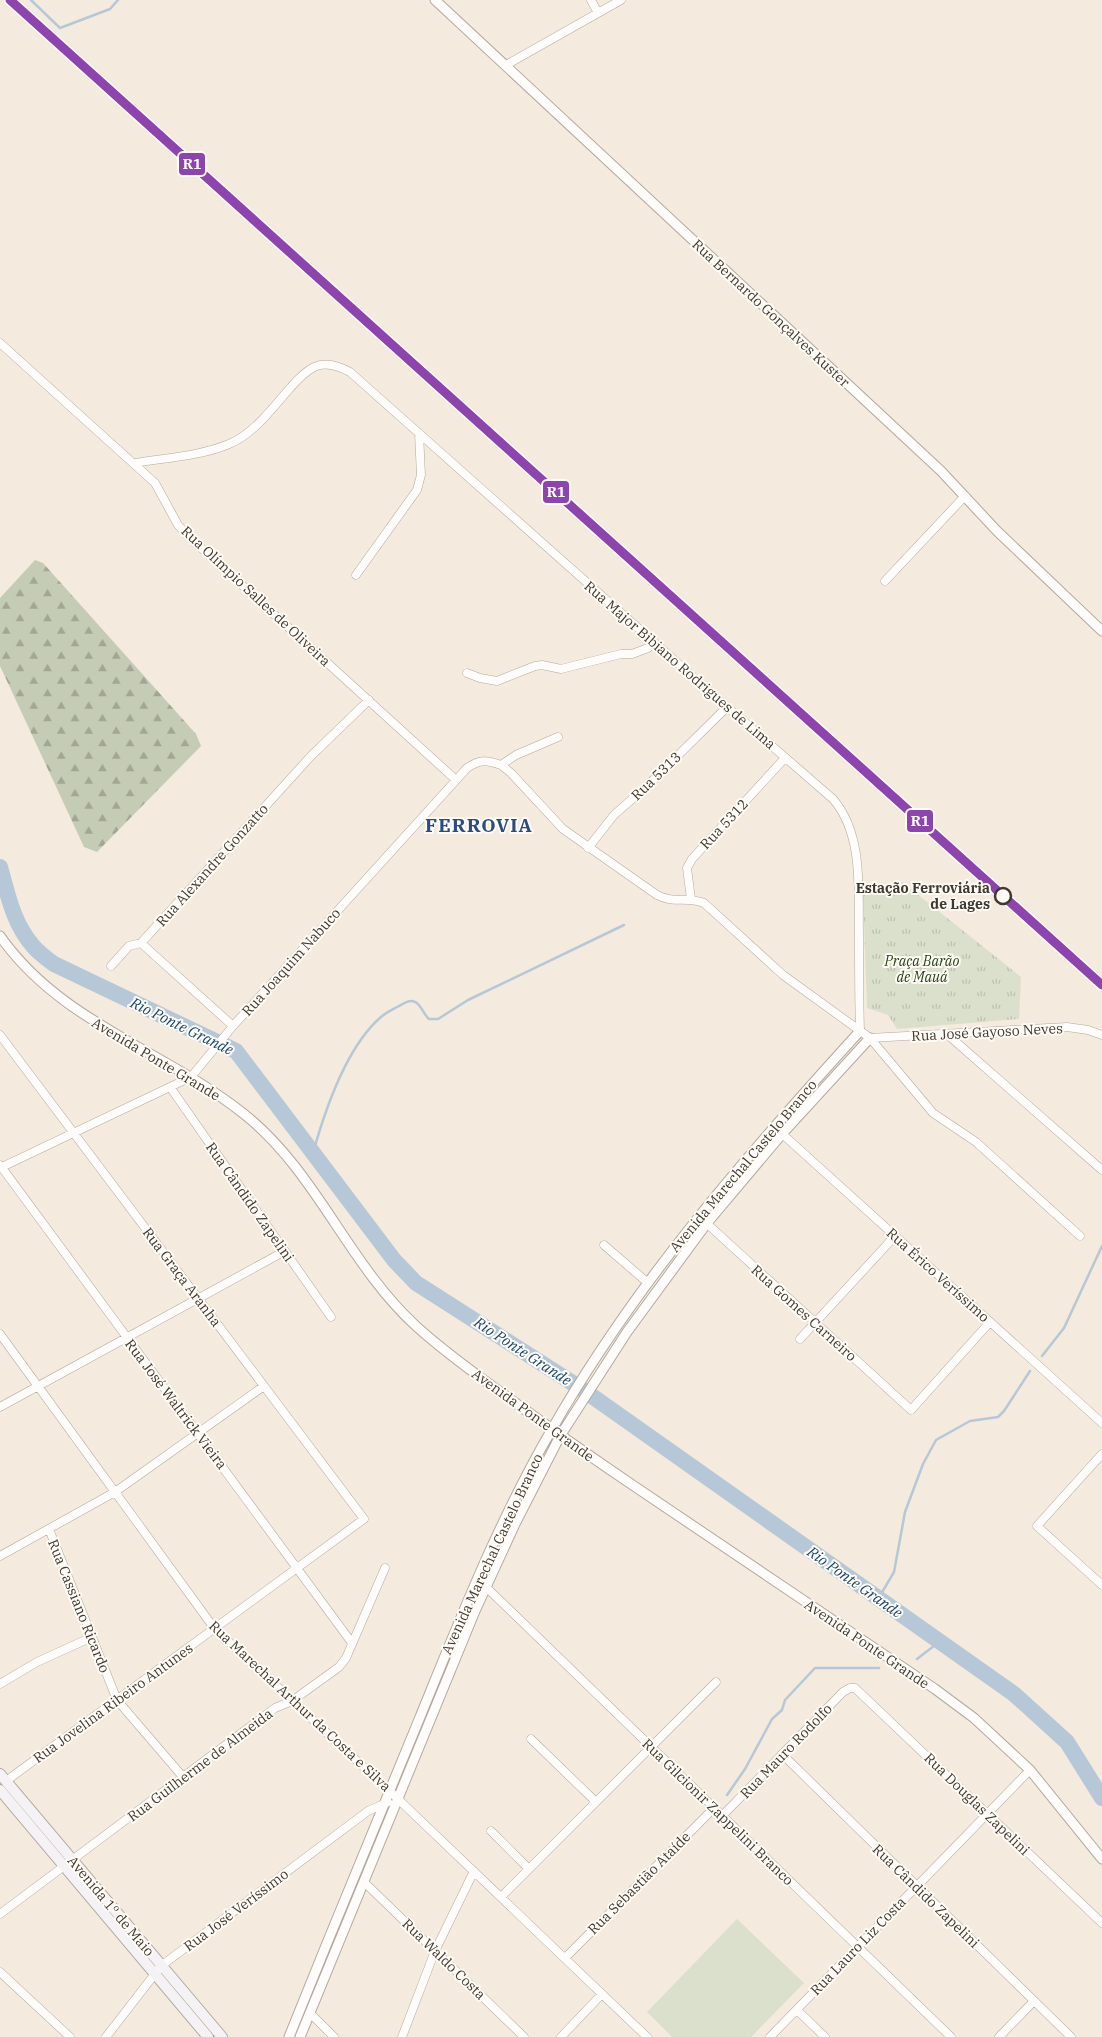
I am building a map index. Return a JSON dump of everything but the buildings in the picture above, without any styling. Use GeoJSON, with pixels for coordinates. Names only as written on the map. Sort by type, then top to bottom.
{"type":"FeatureCollection","features":[{"type":"Feature","properties":{"kind":"main road","name":"Avenida 1º de Maio"},"geometry":{"type":"LineString","coordinates":[[3,1777],[68,1863]]}},
{"type":"Feature","properties":{"kind":"main road","name":"Avenida 1º de Maio"},"geometry":{"type":"LineString","coordinates":[[0,1790],[68,1863],[158,1970],[208,2037]]}},
{"type":"Feature","properties":{"kind":"main road","name":"Avenida 1º de Maio"},"geometry":{"type":"LineString","coordinates":[[158,1970],[222,2037]]}},
{"type":"Feature","properties":{"kind":"street","name":"Rua Bernardo Gonçalves Kuster"},"geometry":{"type":"LineString","coordinates":[[435,0],[941,471],[997,531],[1102,631]]}},
{"type":"Feature","properties":{"kind":"street"},"geometry":{"type":"LineString","coordinates":[[591,0],[598,13]]}},
{"type":"Feature","properties":{"kind":"street"},"geometry":{"type":"LineString","coordinates":[[506,65],[621,0]]}},
{"type":"Feature","properties":{"kind":"street","name":"Rua Olímpio Salles de Oliveira"},"geometry":{"type":"LineString","coordinates":[[0,343],[155,483],[178,525],[188,536],[456,780]]}},
{"type":"Feature","properties":{"kind":"street","name":"Rua Major Bibiano Rodrigues de Lima"},"geometry":{"type":"LineString","coordinates":[[135,463],[214,449],[230,444],[258,424],[300,378],[315,366],[327,364],[350,372],[726,707],[833,799],[843,810],[851,832],[857,872],[860,1031]]}},
{"type":"Feature","properties":{"kind":"street"},"geometry":{"type":"LineString","coordinates":[[356,575],[418,490],[421,475],[419,433]]}},
{"type":"Feature","properties":{"kind":"street"},"geometry":{"type":"LineString","coordinates":[[885,581],[965,496]]}},
{"type":"Feature","properties":{"kind":"street"},"geometry":{"type":"LineString","coordinates":[[467,673],[497,681],[535,666],[542,665],[561,669],[621,654],[632,654],[648,648],[654,643]]}},
{"type":"Feature","properties":{"kind":"street","name":"Rua Alexandre Gonzatto"},"geometry":{"type":"LineString","coordinates":[[111,966],[129,946],[141,943],[311,756],[369,700]]}},
{"type":"Feature","properties":{"kind":"street","name":"Rua 5313"},"geometry":{"type":"LineString","coordinates":[[588,848],[614,815],[648,785],[726,707]]}},
{"type":"Feature","properties":{"kind":"street"},"geometry":{"type":"LineString","coordinates":[[558,737],[516,755],[501,765],[517,779],[563,828],[588,848],[664,899],[673,901],[691,899],[704,903],[783,975],[870,1038],[933,1113],[983,1148],[1080,1236]]}},
{"type":"Feature","properties":{"kind":"street","name":"Rua 5312"},"geometry":{"type":"LineString","coordinates":[[691,899],[687,868],[692,859],[785,758]]}},
{"type":"Feature","properties":{"kind":"street","name":"Rua Joaquim Nabuco"},"geometry":{"type":"LineString","coordinates":[[0,1167],[191,1077],[233,1026],[456,780],[475,763],[484,760],[501,765]]}},
{"type":"Feature","properties":{"kind":"street","name":"Avenida Ponte Grande"},"geometry":{"type":"LineString","coordinates":[[0,936],[20,963],[42,984],[71,1007],[191,1077],[245,1114],[274,1140],[326,1208],[372,1277],[412,1323],[438,1346],[551,1430],[935,1689],[974,1718],[1030,1770],[1102,1859]]}},
{"type":"Feature","properties":{"kind":"street"},"geometry":{"type":"LineString","coordinates":[[141,943],[233,1026]]}},
{"type":"Feature","properties":{"kind":"street","name":"Rua José Gayoso Neves"},"geometry":{"type":"LineString","coordinates":[[870,1038],[1067,1028],[1088,1030],[1102,1035]]}},
{"type":"Feature","properties":{"kind":"street","name":"Avenida Marechal Castelo Branco"},"geometry":{"type":"LineString","coordinates":[[289,2037],[479,1575],[551,1430],[583,1378],[648,1283],[698,1216],[774,1126],[860,1031]]}},
{"type":"Feature","properties":{"kind":"street","name":"Rua Graça Aranha"},"geometry":{"type":"LineString","coordinates":[[0,1035],[364,1519]]}},
{"type":"Feature","properties":{"kind":"street"},"geometry":{"type":"LineString","coordinates":[[948,1035],[1102,1170]]}},
{"type":"Feature","properties":{"kind":"street","name":"Avenida Marechal Castelo Branco"},"geometry":{"type":"LineString","coordinates":[[300,2037],[486,1587],[524,1506],[560,1436],[581,1401],[650,1299],[707,1224],[782,1134],[870,1038]]}},
{"type":"Feature","properties":{"kind":"street","name":"Rua Cândido Zapelini"},"geometry":{"type":"LineString","coordinates":[[170,1087],[331,1317]]}},
{"type":"Feature","properties":{"kind":"street","name":"Rua Érico Veríssimo"},"geometry":{"type":"LineString","coordinates":[[774,1126],[1102,1423]]}},
{"type":"Feature","properties":{"kind":"street","name":"Rua José Waltrick Vieira"},"geometry":{"type":"LineString","coordinates":[[0,1167],[352,1643]]}},
{"type":"Feature","properties":{"kind":"street","name":"Rua Gomes Carneiro"},"geometry":{"type":"LineString","coordinates":[[698,1216],[911,1410],[990,1322]]}},
{"type":"Feature","properties":{"kind":"street"},"geometry":{"type":"LineString","coordinates":[[800,1340],[895,1236]]}},
{"type":"Feature","properties":{"kind":"street"},"geometry":{"type":"LineString","coordinates":[[604,1245],[648,1283]]}},
{"type":"Feature","properties":{"kind":"street"},"geometry":{"type":"LineString","coordinates":[[0,1407],[284,1251]]}},
{"type":"Feature","properties":{"kind":"street","name":"Rua Marechal Arthur da Costa e Silva"},"geometry":{"type":"LineString","coordinates":[[0,1334],[214,1628],[398,1799],[647,2037]]}},
{"type":"Feature","properties":{"kind":"street"},"geometry":{"type":"LineString","coordinates":[[0,1556],[115,1492],[264,1386]]}},
{"type":"Feature","properties":{"kind":"street"},"geometry":{"type":"LineString","coordinates":[[1102,1454],[1037,1526],[1102,1585]]}},
{"type":"Feature","properties":{"kind":"street","name":"Rua Jovelina Ribeiro Antunes"},"geometry":{"type":"LineString","coordinates":[[3,1777],[117,1700],[364,1519]]}},
{"type":"Feature","properties":{"kind":"street","name":"Rua Cassiano Ricardo"},"geometry":{"type":"LineString","coordinates":[[49,1529],[117,1700],[183,1777]]}},
{"type":"Feature","properties":{"kind":"street","name":"Rua Guilherme de Almeida"},"geometry":{"type":"LineString","coordinates":[[0,1914],[275,1708],[292,1701],[342,1663],[385,1568]]}},
{"type":"Feature","properties":{"kind":"street"},"geometry":{"type":"LineString","coordinates":[[479,1575],[486,1587]]}},
{"type":"Feature","properties":{"kind":"street","name":"Rua Gilcionir Zappelini Branco"},"geometry":{"type":"LineString","coordinates":[[486,1587],[950,2037]]}},
{"type":"Feature","properties":{"kind":"street"},"geometry":{"type":"LineString","coordinates":[[0,1684],[37,1662],[92,1637]]}},
{"type":"Feature","properties":{"kind":"street"},"geometry":{"type":"LineString","coordinates":[[501,1897],[716,1682]]}},
{"type":"Feature","properties":{"kind":"street","name":"Rua Mauro Rodolfo"},"geometry":{"type":"LineString","coordinates":[[722,1816],[843,1692],[850,1688]]}},
{"type":"Feature","properties":{"kind":"street","name":"Rua Douglas Zapelini"},"geometry":{"type":"LineString","coordinates":[[850,1688],[859,1690],[1102,1923]]}},
{"type":"Feature","properties":{"kind":"street"},"geometry":{"type":"LineString","coordinates":[[531,1739],[596,1802]]}},
{"type":"Feature","properties":{"kind":"street","name":"Rua Cândido Zapelini"},"geometry":{"type":"LineString","coordinates":[[782,1754],[1071,2037]]}},
{"type":"Feature","properties":{"kind":"street","name":"Rua Lauro Liz Costa"},"geometry":{"type":"LineString","coordinates":[[770,2037],[1030,1770]]}},
{"type":"Feature","properties":{"kind":"street","name":"Rua José Veríssimo"},"geometry":{"type":"LineString","coordinates":[[106,2037],[158,1970],[368,1811],[398,1799]]}},
{"type":"Feature","properties":{"kind":"street","name":"Rua Sebastião Ataíde"},"geometry":{"type":"LineString","coordinates":[[565,1958],[714,1808]]}},
{"type":"Feature","properties":{"kind":"street"},"geometry":{"type":"LineString","coordinates":[[491,1831],[529,1869]]}},
{"type":"Feature","properties":{"kind":"street"},"geometry":{"type":"LineString","coordinates":[[402,2037],[435,1951],[474,1871]]}},
{"type":"Feature","properties":{"kind":"street","name":"Rua Waldo Costa"},"geometry":{"type":"LineString","coordinates":[[364,1882],[524,2037]]}},
{"type":"Feature","properties":{"kind":"street"},"geometry":{"type":"LineString","coordinates":[[0,1972],[70,2037]]}},
{"type":"Feature","properties":{"kind":"street"},"geometry":{"type":"LineString","coordinates":[[562,2037],[602,1994]]}},
{"type":"Feature","properties":{"kind":"street"},"geometry":{"type":"LineString","coordinates":[[999,2037],[1034,2001]]}},
{"type":"Feature","properties":{"kind":"street"},"geometry":{"type":"LineString","coordinates":[[797,2010],[825,2037]]}},
{"type":"Feature","properties":{"kind":"street"},"geometry":{"type":"LineString","coordinates":[[310,2013],[334,2037]]}},
{"type":"Feature","properties":{"kind":"green space"},"geometry":{"type":"Polygon","coordinates":[[[35,560],[43,563],[196,734],[201,746],[97,852],[84,847],[0,666],[0,598],[35,560]]]}},
{"type":"Feature","properties":{"kind":"green space","name":"Praça Barão de Mauá"},"geometry":{"type":"Polygon","coordinates":[[[902,882],[1021,977],[1019,1019],[897,1029],[888,1015],[867,1008],[863,895],[902,882]]]}},
{"type":"Feature","properties":{"kind":"green space"},"geometry":{"type":"Polygon","coordinates":[[[737,1919],[804,1983],[751,2037],[672,2037],[647,2012],[737,1919]]]}},
{"type":"Feature","properties":{"kind":"waterway"},"geometry":{"type":"LineString","coordinates":[[31,0],[60,28],[110,9],[118,0]]}},
{"type":"Feature","properties":{"kind":"waterway","name":"Rio Ponte Grande"},"geometry":{"type":"LineString","coordinates":[[0,867],[12,908],[21,928],[33,946],[46,958],[54,964],[236,1051],[394,1260],[416,1283],[582,1389],[1014,1694],[1067,1742],[1102,1798]]}},
{"type":"Feature","properties":{"kind":"waterway"},"geometry":{"type":"LineString","coordinates":[[313,1153],[338,1080],[347,1062],[357,1045],[384,1014],[406,1002],[413,1001],[419,1005],[429,1019],[438,1019],[468,1000],[624,925]]}},
{"type":"Feature","properties":{"kind":"waterway"},"geometry":{"type":"LineString","coordinates":[[1042,1356],[1064,1328],[1102,1246]]}},
{"type":"Feature","properties":{"kind":"waterway"},"geometry":{"type":"LineString","coordinates":[[881,1601],[881,1594],[894,1572],[905,1512],[923,1464],[936,1440],[970,1421],[998,1417],[1030,1371]]}},
{"type":"Feature","properties":{"kind":"waterway"},"geometry":{"type":"LineString","coordinates":[[917,1659],[939,1642]]}},
{"type":"Feature","properties":{"kind":"waterway"},"geometry":{"type":"LineString","coordinates":[[727,1795],[745,1769],[772,1719],[782,1710],[785,1700],[815,1668],[879,1668]]}},
{"type":"Feature","properties":{"kind":"transit line","name":"R1"},"geometry":{"type":"LineString","coordinates":[[10,0],[1102,985]]}},
{"type":"Feature","properties":{"kind":"place","name":"Estação Ferroviária de Lages"},"geometry":{"type":"Point","coordinates":[1003,896]}},
{"type":"Feature","properties":{"kind":"district","name":"FERROVIA"},"geometry":{"type":"Point","coordinates":[479,825]}}]}
